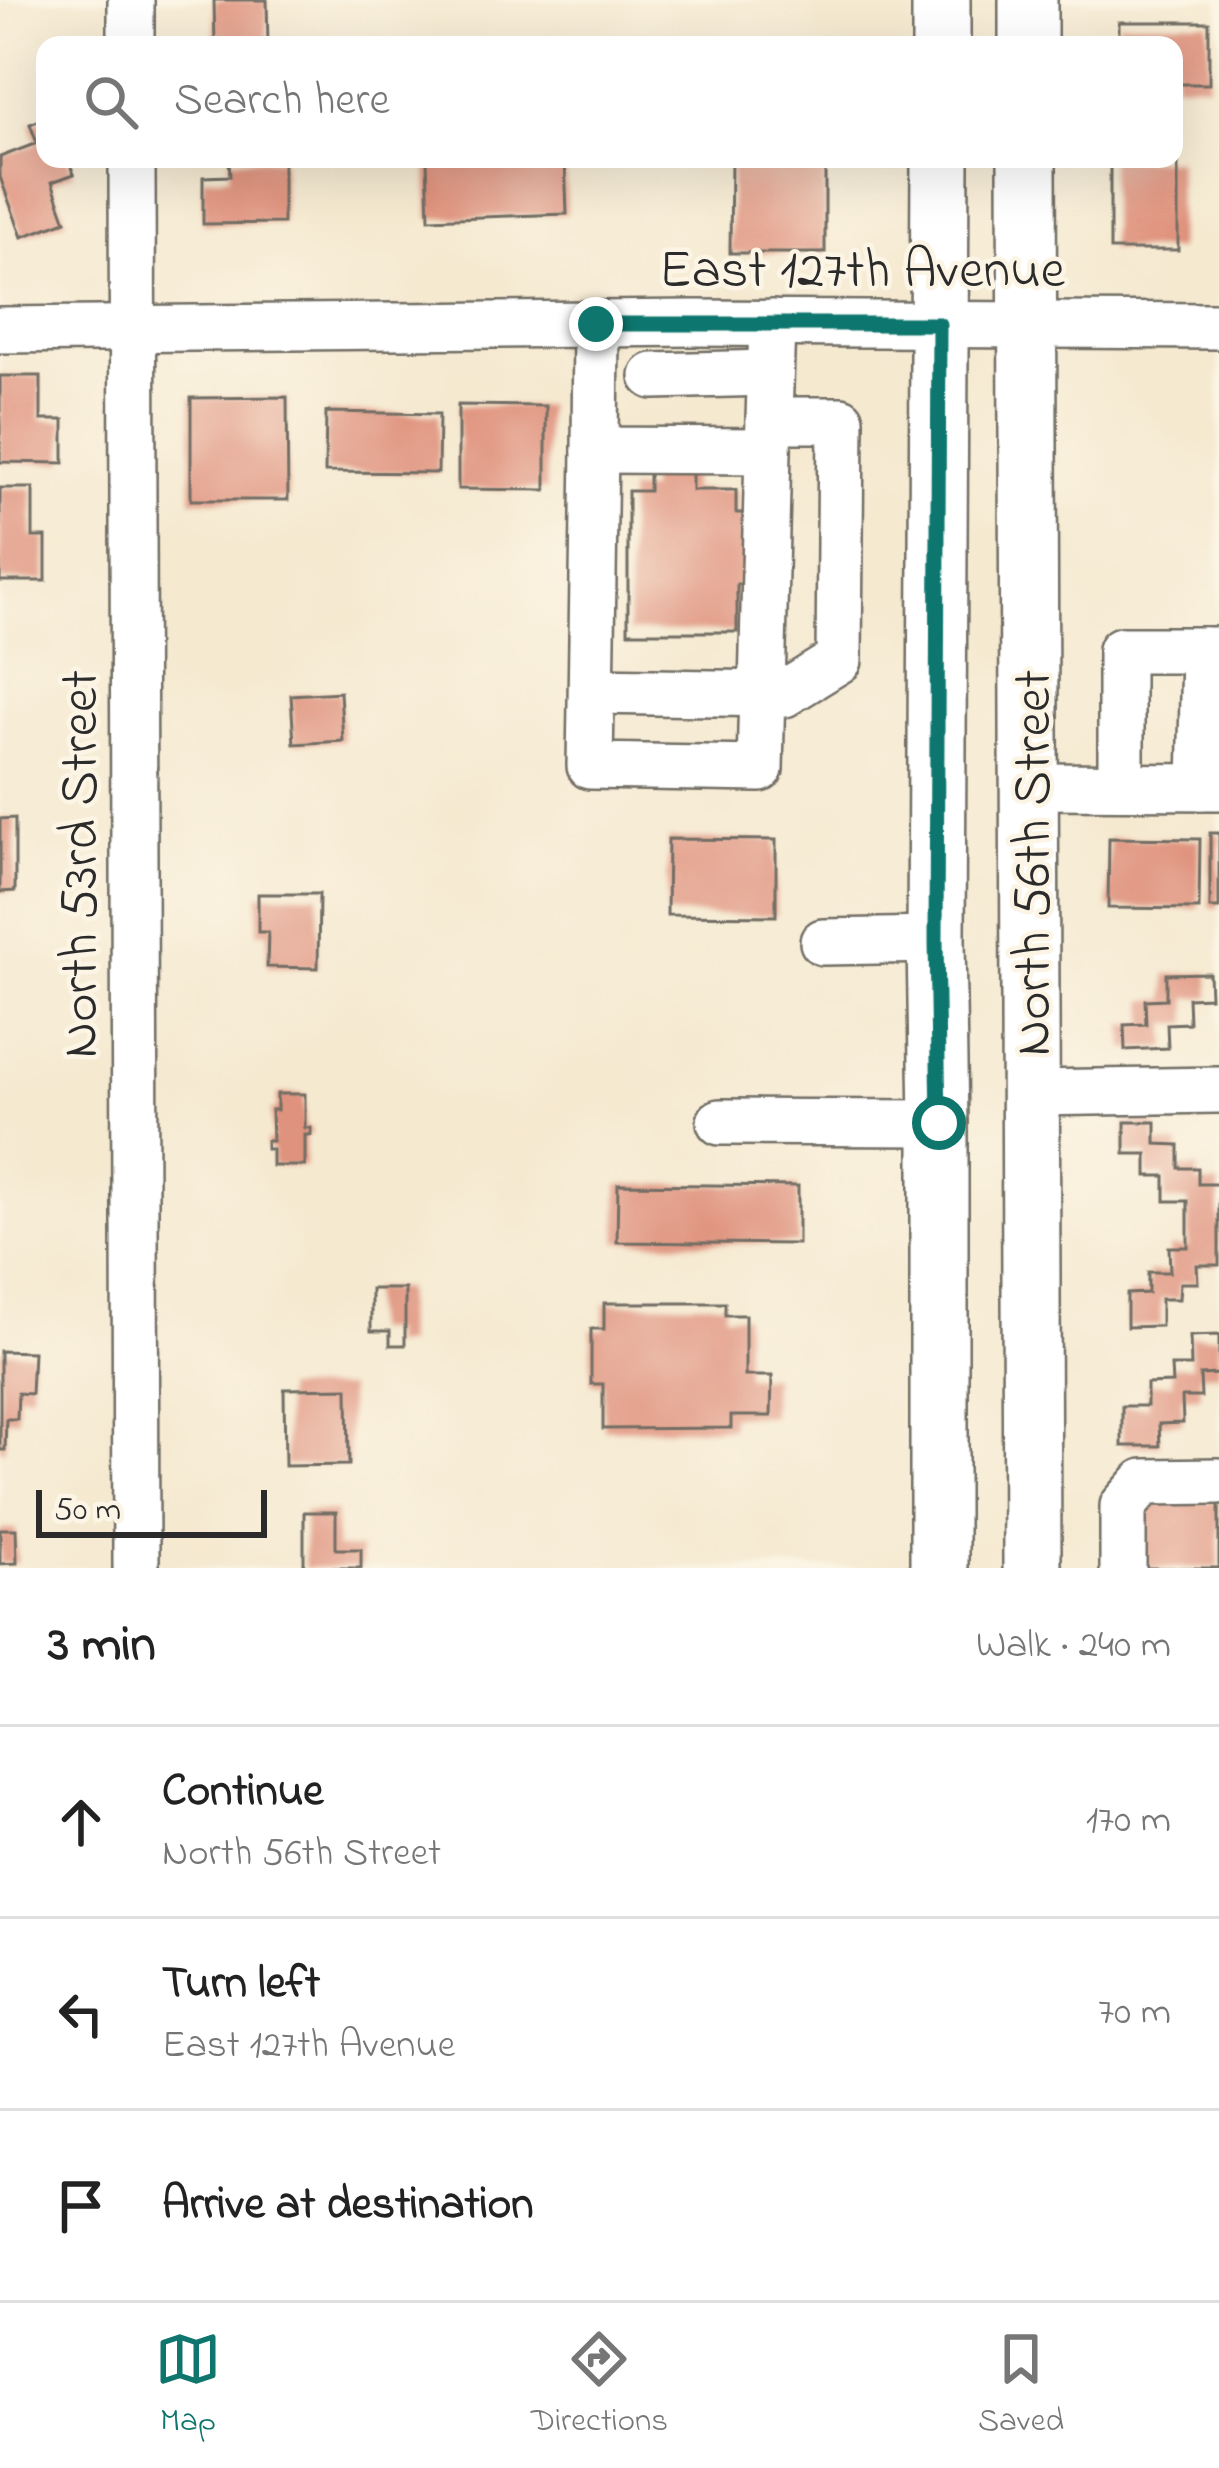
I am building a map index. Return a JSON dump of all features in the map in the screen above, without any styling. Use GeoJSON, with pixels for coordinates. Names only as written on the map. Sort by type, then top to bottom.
{"type":"FeatureCollection","features":[{"type":"Feature","properties":{"kind":"main road"},"geometry":{"type":"LineString","coordinates":[[940,36],[941,0]]}},
{"type":"Feature","properties":{"kind":"main road"},"geometry":{"type":"LineString","coordinates":[[1028,0],[1028,36]]}},
{"type":"Feature","properties":{"kind":"main road","name":"North 56th Street"},"geometry":{"type":"LineString","coordinates":[[939,1568],[940,168]]}},
{"type":"Feature","properties":{"kind":"main road","name":"North 56th Street"},"geometry":{"type":"LineString","coordinates":[[1027,168],[1032,1568]]}},
{"type":"Feature","properties":{"kind":"street"},"geometry":{"type":"LineString","coordinates":[[131,0],[131,36]]}},
{"type":"Feature","properties":{"kind":"street","name":"North 53rd Street"},"geometry":{"type":"LineString","coordinates":[[132,168],[136,1568]]}},
{"type":"Feature","properties":{"kind":"street","name":"East 127th Avenue"},"geometry":{"type":"LineString","coordinates":[[0,330],[596,324],[694,302],[772,323],[1219,326]]}},
{"type":"Feature","properties":{"kind":"street"},"geometry":{"type":"LineString","coordinates":[[596,324],[590,766],[760,769],[772,323]]}},
{"type":"Feature","properties":{"kind":"street"},"geometry":{"type":"LineString","coordinates":[[653,376],[770,373]]}},
{"type":"Feature","properties":{"kind":"street"},"geometry":{"type":"LineString","coordinates":[[592,691],[784,694],[839,660],[842,420],[768,436],[595,450]]}},
{"type":"Feature","properties":{"kind":"street"},"geometry":{"type":"LineString","coordinates":[[1030,786],[1210,787],[1212,650],[1121,650],[1121,786]]}},
{"type":"Feature","properties":{"kind":"street"},"geometry":{"type":"LineString","coordinates":[[823,942],[936,940]]}},
{"type":"Feature","properties":{"kind":"street"},"geometry":{"type":"LineString","coordinates":[[1032,1093],[1219,1090]]}},
{"type":"Feature","properties":{"kind":"street"},"geometry":{"type":"LineString","coordinates":[[720,1122],[939,1123]]}},
{"type":"Feature","properties":{"kind":"street"},"geometry":{"type":"LineString","coordinates":[[1124,1568],[1123,1506],[1144,1482],[1219,1481]]}},
{"type":"Feature","properties":{"kind":"building"},"geometry":{"type":"Polygon","coordinates":[[[214,0],[267,0],[268,36],[215,36],[214,0]]]}},
{"type":"Feature","properties":{"kind":"building"},"geometry":{"type":"Polygon","coordinates":[[[1119,22],[1209,22],[1209,84],[1183,84],[1183,36],[1119,36],[1119,22]]]}},
{"type":"Feature","properties":{"kind":"building"},"geometry":{"type":"Polygon","coordinates":[[[36,143],[36,168],[72,168],[74,174],[52,182],[66,221],[22,237],[0,177],[0,157],[36,143]]]}},
{"type":"Feature","properties":{"kind":"building"},"geometry":{"type":"Polygon","coordinates":[[[230,168],[283,168],[283,223],[203,224],[203,177],[230,176],[230,168]]]}},
{"type":"Feature","properties":{"kind":"building"},"geometry":{"type":"Polygon","coordinates":[[[427,168],[565,168],[567,214],[429,219],[427,168]]]}},
{"type":"Feature","properties":{"kind":"building"},"geometry":{"type":"Polygon","coordinates":[[[731,168],[825,168],[825,253],[730,253],[731,168]]]}},
{"type":"Feature","properties":{"kind":"building"},"geometry":{"type":"Polygon","coordinates":[[[1110,168],[1178,168],[1178,250],[1110,250],[1110,168]]]}},
{"type":"Feature","properties":{"kind":"building"},"geometry":{"type":"Polygon","coordinates":[[[0,376],[41,376],[41,420],[64,420],[64,463],[0,462],[0,376]]]}},
{"type":"Feature","properties":{"kind":"building"},"geometry":{"type":"Polygon","coordinates":[[[287,397],[288,500],[191,500],[191,398],[287,397]]]}},
{"type":"Feature","properties":{"kind":"building"},"geometry":{"type":"Polygon","coordinates":[[[458,405],[546,406],[546,490],[458,489],[458,405]]]}},
{"type":"Feature","properties":{"kind":"building"},"geometry":{"type":"Polygon","coordinates":[[[326,412],[439,414],[438,473],[325,472],[326,412]]]}},
{"type":"Feature","properties":{"kind":"building"},"geometry":{"type":"Polygon","coordinates":[[[649,466],[692,466],[692,490],[736,490],[736,513],[758,513],[758,584],[737,584],[737,632],[628,632],[628,491],[649,491],[649,466]]]}},
{"type":"Feature","properties":{"kind":"building"},"geometry":{"type":"Polygon","coordinates":[[[0,488],[33,488],[33,537],[46,537],[46,581],[0,581],[0,488]]]}},
{"type":"Feature","properties":{"kind":"building"},"geometry":{"type":"Polygon","coordinates":[[[340,692],[343,741],[294,744],[291,695],[340,692]]]}},
{"type":"Feature","properties":{"kind":"building"},"geometry":{"type":"Polygon","coordinates":[[[15,818],[15,891],[0,892],[0,819],[15,818]]]}},
{"type":"Feature","properties":{"kind":"building"},"geometry":{"type":"Polygon","coordinates":[[[1210,833],[1219,833],[1219,908],[1210,908],[1210,833]]]}},
{"type":"Feature","properties":{"kind":"building"},"geometry":{"type":"Polygon","coordinates":[[[1109,838],[1200,839],[1199,909],[1108,908],[1109,838]]]}},
{"type":"Feature","properties":{"kind":"building"},"geometry":{"type":"Polygon","coordinates":[[[668,839],[776,840],[776,916],[667,915],[668,839]]]}},
{"type":"Feature","properties":{"kind":"building"},"geometry":{"type":"Polygon","coordinates":[[[258,894],[319,894],[318,968],[267,967],[268,932],[258,932],[258,894]]]}},
{"type":"Feature","properties":{"kind":"building"},"geometry":{"type":"Polygon","coordinates":[[[1209,973],[1210,997],[1188,998],[1189,1023],[1167,1024],[1168,1048],[1125,1050],[1124,1025],[1146,1024],[1145,1000],[1166,999],[1166,974],[1209,973]]]}},
{"type":"Feature","properties":{"kind":"building"},"geometry":{"type":"Polygon","coordinates":[[[277,1094],[305,1094],[305,1128],[311,1128],[311,1135],[305,1135],[305,1166],[272,1166],[272,1149],[266,1149],[266,1141],[272,1141],[271,1110],[277,1110],[277,1094]]]}},
{"type":"Feature","properties":{"kind":"building"},"geometry":{"type":"Polygon","coordinates":[[[1125,1122],[1156,1122],[1156,1144],[1179,1145],[1179,1168],[1198,1168],[1198,1184],[1219,1184],[1219,1265],[1197,1265],[1198,1283],[1180,1283],[1179,1299],[1161,1299],[1161,1326],[1127,1327],[1127,1294],[1148,1293],[1148,1272],[1170,1272],[1169,1247],[1188,1247],[1188,1201],[1165,1201],[1165,1176],[1147,1176],[1147,1154],[1125,1154],[1125,1122]]]}},
{"type":"Feature","properties":{"kind":"building"},"geometry":{"type":"Polygon","coordinates":[[[618,1184],[798,1186],[798,1244],[617,1242],[618,1184]]]}},
{"type":"Feature","properties":{"kind":"building"},"geometry":{"type":"Polygon","coordinates":[[[371,1289],[405,1289],[405,1345],[390,1345],[390,1331],[371,1331],[371,1289]]]}},
{"type":"Feature","properties":{"kind":"building"},"geometry":{"type":"Polygon","coordinates":[[[604,1303],[725,1303],[725,1315],[745,1315],[745,1376],[772,1376],[771,1416],[731,1416],[731,1428],[603,1429],[603,1384],[591,1384],[591,1329],[604,1329],[604,1303]]]}},
{"type":"Feature","properties":{"kind":"building"},"geometry":{"type":"Polygon","coordinates":[[[1219,1335],[1219,1374],[1200,1375],[1201,1397],[1182,1397],[1183,1423],[1159,1424],[1160,1446],[1122,1446],[1122,1406],[1147,1406],[1147,1384],[1172,1383],[1171,1366],[1191,1366],[1190,1336],[1219,1335]]]}},
{"type":"Feature","properties":{"kind":"building"},"geometry":{"type":"Polygon","coordinates":[[[0,1351],[33,1352],[31,1394],[18,1393],[17,1419],[6,1419],[5,1450],[0,1450],[0,1351]]]}},
{"type":"Feature","properties":{"kind":"building"},"geometry":{"type":"Polygon","coordinates":[[[348,1388],[349,1465],[285,1466],[284,1389],[348,1388]]]}},
{"type":"Feature","properties":{"kind":"building"},"geometry":{"type":"Polygon","coordinates":[[[1141,1501],[1219,1502],[1219,1568],[1141,1568],[1141,1501]]]}},
{"type":"Feature","properties":{"kind":"building"},"geometry":{"type":"Polygon","coordinates":[[[304,1512],[336,1512],[336,1549],[361,1549],[361,1568],[304,1568],[304,1512]]]}},
{"type":"Feature","properties":{"kind":"building"},"geometry":{"type":"Polygon","coordinates":[[[0,1529],[16,1529],[17,1563],[0,1564],[0,1529]]]}},
{"type":"Feature","properties":{"kind":"route"},"geometry":{"type":"LineString","coordinates":[[596,324],[939,324],[939,1123]]}}]}
